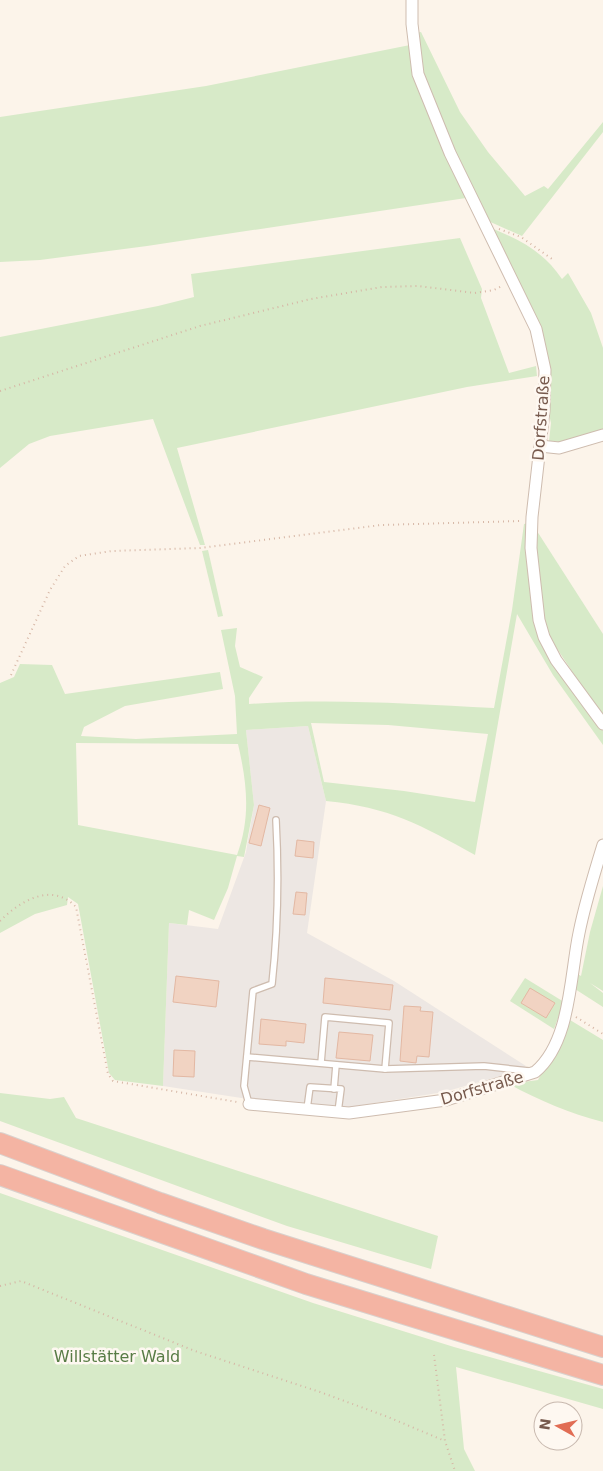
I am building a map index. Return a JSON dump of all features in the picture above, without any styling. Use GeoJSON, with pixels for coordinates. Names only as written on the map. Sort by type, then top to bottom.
{"type":"FeatureCollection","features":[{"type":"Feature","properties":{"kind":"highway"},"geometry":{"type":"LineString","coordinates":[[0,1143],[160,1204],[263,1239],[603,1347]]}},
{"type":"Feature","properties":{"kind":"highway"},"geometry":{"type":"LineString","coordinates":[[0,1175],[306,1284],[603,1375]]}},
{"type":"Feature","properties":{"kind":"street","name":"Dorfstraße"},"geometry":{"type":"LineString","coordinates":[[412,0],[412,24],[418,74],[450,153],[536,329],[545,370],[544,411],[531,548],[539,620],[544,637],[556,660],[603,724]]}},
{"type":"Feature","properties":{"kind":"street"},"geometry":{"type":"LineString","coordinates":[[540,446],[559,448],[603,435]]}},
{"type":"Feature","properties":{"kind":"street","name":"Dorfstraße"},"geometry":{"type":"LineString","coordinates":[[249,1104],[350,1113],[446,1100],[535,1072],[543,1065],[567,1012],[579,935],[603,845]]}},
{"type":"Feature","properties":{"kind":"lane"},"geometry":{"type":"LineString","coordinates":[[249,1104],[244,1086],[253,991],[272,984],[277,934],[279,867],[276,820]]}},
{"type":"Feature","properties":{"kind":"lane"},"geometry":{"type":"LineString","coordinates":[[321,1063],[325,1017],[389,1022],[384,1069]]}},
{"type":"Feature","properties":{"kind":"lane"},"geometry":{"type":"LineString","coordinates":[[247,1057],[384,1069],[484,1066],[535,1072]]}},
{"type":"Feature","properties":{"kind":"lane"},"geometry":{"type":"LineString","coordinates":[[334,1089],[336,1065]]}},
{"type":"Feature","properties":{"kind":"lane"},"geometry":{"type":"LineString","coordinates":[[307,1109],[310,1087],[334,1089],[341,1090],[338,1112]]}},
{"type":"Feature","properties":{"kind":"path"},"geometry":{"type":"LineString","coordinates":[[486,224],[520,238],[552,260]]}},
{"type":"Feature","properties":{"kind":"path"},"geometry":{"type":"LineString","coordinates":[[0,391],[200,326],[311,299],[382,287],[418,286],[475,293],[494,290],[513,279]]}},
{"type":"Feature","properties":{"kind":"path"},"geometry":{"type":"LineString","coordinates":[[11,675],[50,590],[66,566],[79,556],[112,551],[200,548],[380,525],[521,521]]}},
{"type":"Feature","properties":{"kind":"path"},"geometry":{"type":"LineString","coordinates":[[0,920],[28,898],[52,895],[67,897],[76,907],[108,1074],[113,1081],[249,1104]]}},
{"type":"Feature","properties":{"kind":"path"},"geometry":{"type":"LineString","coordinates":[[567,1012],[603,1034]]}},
{"type":"Feature","properties":{"kind":"path"},"geometry":{"type":"LineString","coordinates":[[0,1286],[21,1281],[195,1351],[329,1395],[445,1441]]}},
{"type":"Feature","properties":{"kind":"path"},"geometry":{"type":"LineString","coordinates":[[434,1355],[445,1441],[455,1471]]}},
{"type":"Feature","properties":{"kind":"shaded area"},"geometry":{"type":"Polygon","coordinates":[[[308,726],[326,801],[307,933],[394,981],[526,1066],[511,1073],[444,1092],[350,1107],[248,1099],[163,1086],[169,923],[218,929],[246,852],[254,805],[246,730],[308,726]]]}},
{"type":"Feature","properties":{"kind":"green space"},"geometry":{"type":"Polygon","coordinates":[[[421,32],[460,112],[488,152],[525,196],[544,186],[548,189],[603,122],[603,132],[522,236],[486,220],[427,87],[416,33],[421,32]]]}},
{"type":"Feature","properties":{"kind":"green space"},"geometry":{"type":"Polygon","coordinates":[[[410,45],[466,198],[147,246],[40,260],[0,262],[0,117],[206,86],[410,45]]]}},
{"type":"Feature","properties":{"kind":"green space"},"geometry":{"type":"Polygon","coordinates":[[[489,227],[530,247],[555,269],[562,279],[568,273],[591,313],[603,348],[603,433],[553,444],[549,441],[551,423],[548,410],[545,355],[489,227]]]}},
{"type":"Feature","properties":{"kind":"green space"},"geometry":{"type":"Polygon","coordinates":[[[460,238],[482,289],[481,298],[509,373],[536,366],[537,376],[467,387],[177,448],[205,545],[200,545],[153,419],[50,436],[29,444],[0,468],[0,337],[158,306],[194,297],[191,274],[460,238]]]}},
{"type":"Feature","properties":{"kind":"green space"},"geometry":{"type":"Polygon","coordinates":[[[529,523],[531,590],[565,680],[603,731],[603,745],[553,675],[517,614],[475,855],[404,819],[368,808],[326,801],[308,726],[246,730],[254,805],[244,857],[237,856],[228,888],[214,920],[189,910],[187,925],[169,923],[163,1086],[115,1080],[109,1073],[78,904],[68,897],[67,905],[35,914],[0,933],[0,683],[14,677],[20,664],[52,665],[65,694],[220,672],[223,689],[125,706],[84,727],[81,736],[136,739],[237,734],[235,696],[221,630],[237,628],[235,646],[240,667],[263,677],[249,698],[249,704],[341,702],[494,708],[512,610],[524,524],[529,523]],[[311,723],[324,782],[404,791],[475,802],[488,734],[388,725],[311,723]],[[76,743],[78,825],[237,855],[246,813],[244,772],[238,744],[76,743]]]}},
{"type":"Feature","properties":{"kind":"green space"},"geometry":{"type":"Polygon","coordinates":[[[535,528],[603,634],[603,718],[548,635],[540,598],[535,528]]]}},
{"type":"Feature","properties":{"kind":"green space"},"geometry":{"type":"Polygon","coordinates":[[[208,550],[223,616],[218,617],[202,551],[208,550]]]}},
{"type":"Feature","properties":{"kind":"green space"},"geometry":{"type":"Polygon","coordinates":[[[603,886],[603,991],[590,983],[603,993],[603,1007],[575,989],[576,973],[581,976],[590,932],[603,886]]]}},
{"type":"Feature","properties":{"kind":"green space"},"geometry":{"type":"Polygon","coordinates":[[[525,978],[564,1002],[554,1029],[510,1001],[525,978]]]}},
{"type":"Feature","properties":{"kind":"green space"},"geometry":{"type":"Polygon","coordinates":[[[570,1020],[603,1040],[603,1122],[555,1106],[509,1084],[538,1080],[570,1020]]]}},
{"type":"Feature","properties":{"kind":"green space"},"geometry":{"type":"Polygon","coordinates":[[[0,1093],[50,1099],[64,1097],[76,1118],[438,1236],[431,1269],[287,1226],[0,1121],[0,1093]]]}},
{"type":"Feature","properties":{"kind":"green space","name":"Willstätter Wald"},"geometry":{"type":"Polygon","coordinates":[[[0,1193],[313,1303],[454,1347],[603,1389],[603,1409],[583,1403],[583,1401],[575,1401],[456,1367],[464,1449],[475,1471],[0,1471],[0,1193]]]}},
{"type":"Feature","properties":{"kind":"building"},"geometry":{"type":"Polygon","coordinates":[[[259,805],[270,808],[261,846],[249,843],[259,805]]]}},
{"type":"Feature","properties":{"kind":"building"},"geometry":{"type":"Polygon","coordinates":[[[297,840],[314,842],[313,858],[295,856],[297,840]]]}},
{"type":"Feature","properties":{"kind":"building"},"geometry":{"type":"Polygon","coordinates":[[[296,892],[307,893],[305,915],[293,914],[296,892]]]}},
{"type":"Feature","properties":{"kind":"building"},"geometry":{"type":"Polygon","coordinates":[[[176,976],[219,981],[216,1007],[173,1002],[176,976]]]}},
{"type":"Feature","properties":{"kind":"building"},"geometry":{"type":"Polygon","coordinates":[[[325,978],[393,985],[390,1010],[323,1003],[325,978]]]}},
{"type":"Feature","properties":{"kind":"building"},"geometry":{"type":"Polygon","coordinates":[[[530,988],[555,1003],[546,1018],[521,1003],[530,988]]]}},
{"type":"Feature","properties":{"kind":"building"},"geometry":{"type":"Polygon","coordinates":[[[404,1006],[421,1007],[420,1011],[433,1012],[429,1057],[417,1056],[416,1063],[400,1061],[404,1006]]]}},
{"type":"Feature","properties":{"kind":"building"},"geometry":{"type":"Polygon","coordinates":[[[261,1019],[306,1024],[304,1043],[286,1041],[286,1046],[259,1044],[261,1019]]]}},
{"type":"Feature","properties":{"kind":"building"},"geometry":{"type":"Polygon","coordinates":[[[339,1032],[373,1035],[370,1061],[336,1058],[339,1032]]]}},
{"type":"Feature","properties":{"kind":"building"},"geometry":{"type":"Polygon","coordinates":[[[174,1050],[195,1051],[194,1077],[173,1076],[174,1050]]]}}]}
